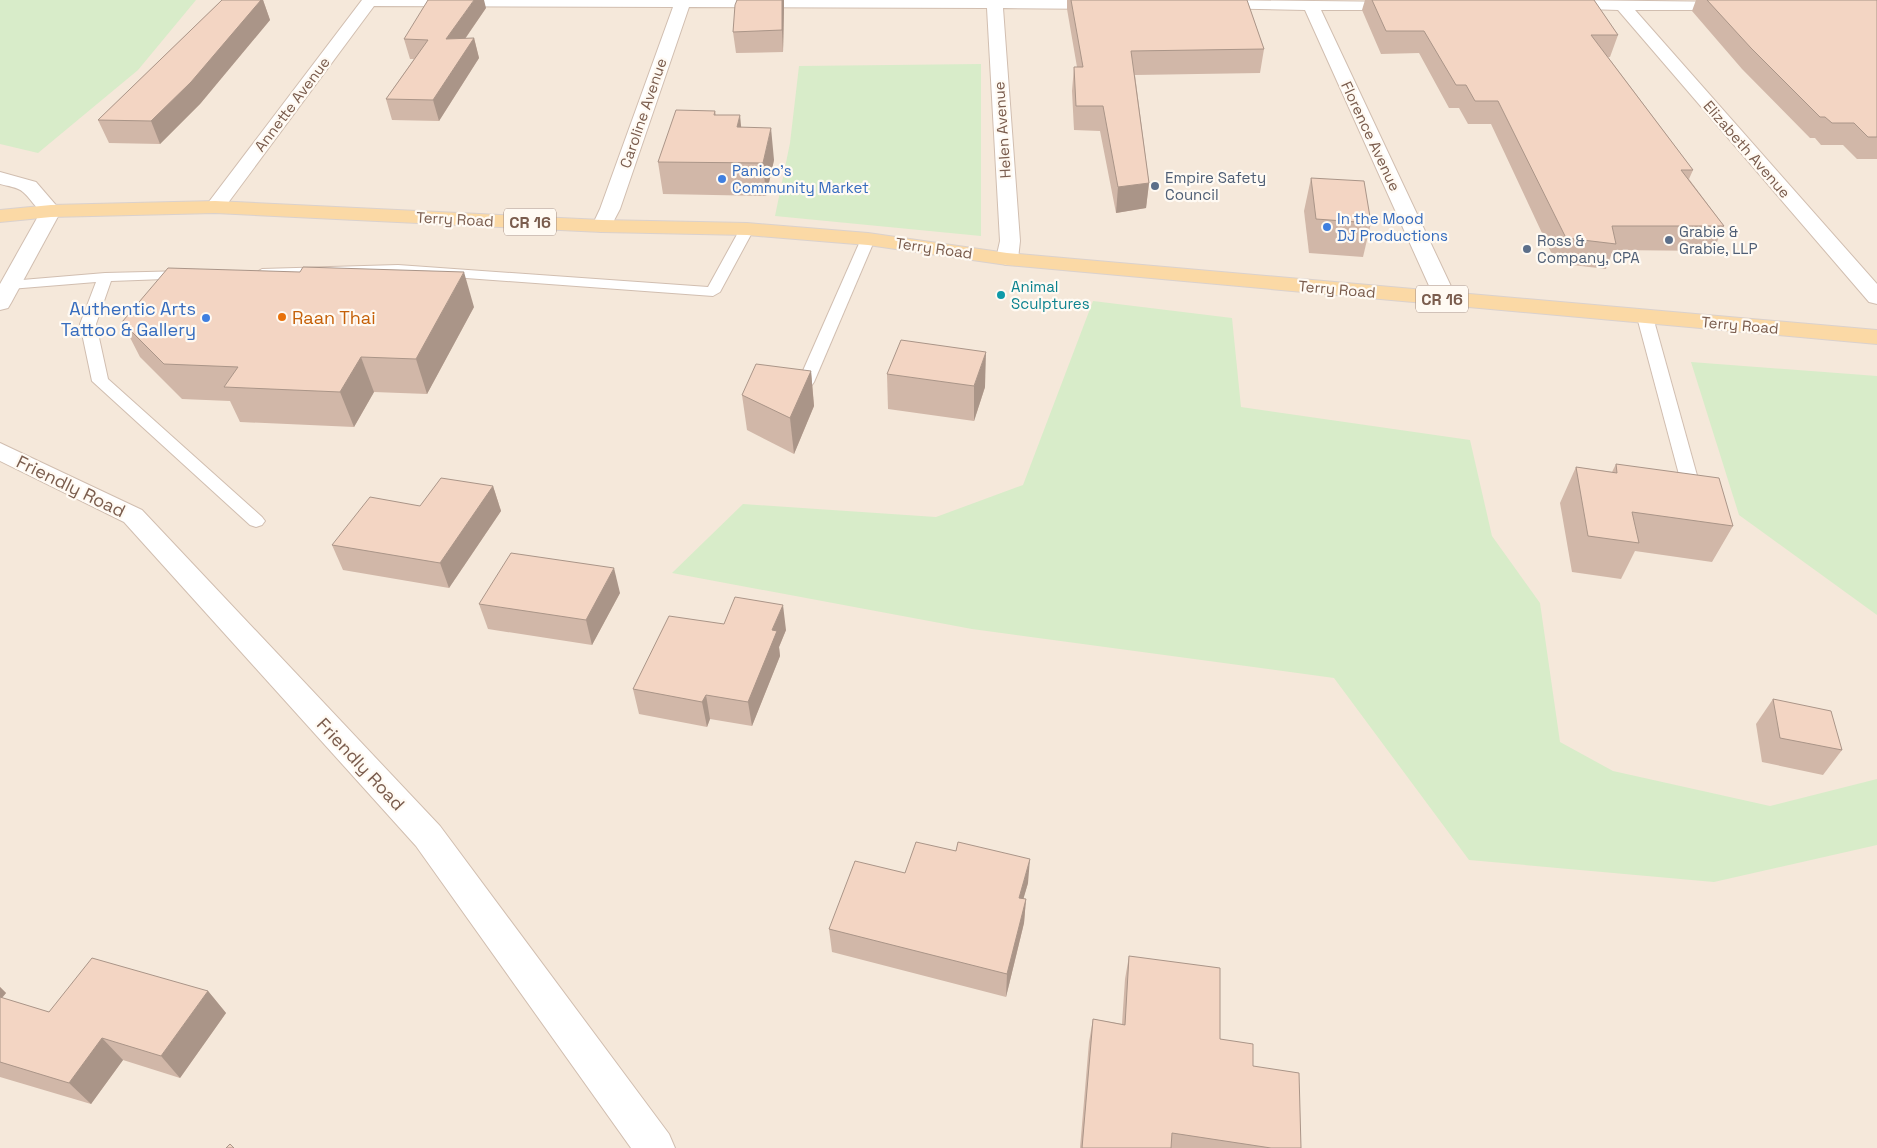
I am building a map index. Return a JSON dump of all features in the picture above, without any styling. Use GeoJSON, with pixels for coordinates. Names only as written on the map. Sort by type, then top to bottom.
{"type":"FeatureCollection","features":[{"type":"Feature","properties":{"kind":"main road","name":"Terry Road"},"geometry":{"type":"LineString","coordinates":[[51,210],[214,207],[602,226],[747,229],[868,239],[1008,259],[1877,337]]}},
{"type":"Feature","properties":{"kind":"main road","name":"CR 16"},"geometry":{"type":"LineString","coordinates":[[0,216],[51,210]]}},
{"type":"Feature","properties":{"kind":"street"},"geometry":{"type":"LineString","coordinates":[[370,0],[1122,4]]}},
{"type":"Feature","properties":{"kind":"street","name":"Annette Avenue"},"geometry":{"type":"LineString","coordinates":[[214,207],[370,0]]}},
{"type":"Feature","properties":{"kind":"street","name":"Caroline Avenue"},"geometry":{"type":"LineString","coordinates":[[602,226],[610,209],[682,1]]}},
{"type":"Feature","properties":{"kind":"street","name":"Helen Avenue"},"geometry":{"type":"LineString","coordinates":[[994,2],[1010,242],[1008,259]]}},
{"type":"Feature","properties":{"kind":"street"},"geometry":{"type":"LineString","coordinates":[[1192,4],[1309,2],[1417,5]]}},
{"type":"Feature","properties":{"kind":"street","name":"Florence Avenue"},"geometry":{"type":"LineString","coordinates":[[1309,2],[1446,299]]}},
{"type":"Feature","properties":{"kind":"street"},"geometry":{"type":"LineString","coordinates":[[1544,5],[1619,2],[1749,5]]}},
{"type":"Feature","properties":{"kind":"street","name":"Elizabeth Avenue"},"geometry":{"type":"LineString","coordinates":[[1619,2],[1877,297]]}},
{"type":"Feature","properties":{"kind":"street"},"geometry":{"type":"LineString","coordinates":[[0,178],[29,186],[51,210],[5,294]]}},
{"type":"Feature","properties":{"kind":"street","name":"Friendly Road"},"geometry":{"type":"LineString","coordinates":[[0,451],[133,516],[428,836],[655,1148]]}},
{"type":"Feature","properties":{"kind":"lane"},"geometry":{"type":"LineString","coordinates":[[251,273],[398,269],[713,292],[747,229]]}},
{"type":"Feature","properties":{"kind":"lane"},"geometry":{"type":"LineString","coordinates":[[806,382],[868,239]]}},
{"type":"Feature","properties":{"kind":"lane"},"geometry":{"type":"LineString","coordinates":[[5,294],[105,277],[202,274]]}},
{"type":"Feature","properties":{"kind":"lane"},"geometry":{"type":"LineString","coordinates":[[105,277],[88,324],[100,381],[256,521]]}},
{"type":"Feature","properties":{"kind":"lane"},"geometry":{"type":"LineString","coordinates":[[1645,317],[1695,502]]}},
{"type":"Feature","properties":{"kind":"shaded area"},"geometry":{"type":"Polygon","coordinates":[[[0,0],[1877,0],[1877,1148],[0,1148],[0,0]]]}},
{"type":"Feature","properties":{"kind":"green space"},"geometry":{"type":"Polygon","coordinates":[[[0,0],[196,0],[138,70],[38,153],[0,144],[0,0]]]}},
{"type":"Feature","properties":{"kind":"green space"},"geometry":{"type":"Polygon","coordinates":[[[981,64],[981,236],[775,216],[790,143],[799,66],[981,64]]]}},
{"type":"Feature","properties":{"kind":"green space"},"geometry":{"type":"Polygon","coordinates":[[[1093,301],[1232,318],[1241,407],[1470,440],[1492,536],[1540,603],[1560,742],[1613,771],[1770,806],[1877,779],[1877,845],[1714,882],[1469,860],[1334,678],[972,629],[672,573],[743,504],[936,517],[1023,485],[1093,301]]]}},
{"type":"Feature","properties":{"kind":"green space"},"geometry":{"type":"Polygon","coordinates":[[[1691,362],[1877,376],[1877,615],[1739,515],[1691,362]]]}},
{"type":"Feature","properties":{"kind":"building"},"geometry":{"type":"Polygon","coordinates":[[[222,0],[261,0],[191,82],[151,121],[98,120],[222,0]]]}},
{"type":"Feature","properties":{"kind":"building"},"geometry":{"type":"Polygon","coordinates":[[[428,0],[474,0],[446,39],[474,38],[433,100],[386,99],[428,40],[404,39],[428,0]]]}},
{"type":"Feature","properties":{"kind":"building"},"geometry":{"type":"Polygon","coordinates":[[[737,0],[782,0],[782,30],[733,32],[737,0]]]}},
{"type":"Feature","properties":{"kind":"building"},"geometry":{"type":"Polygon","coordinates":[[[1071,0],[1247,0],[1264,49],[1131,51],[1149,183],[1118,187],[1103,106],[1076,106],[1074,67],[1083,67],[1071,0]]]}},
{"type":"Feature","properties":{"kind":"building"},"geometry":{"type":"Polygon","coordinates":[[[1372,0],[1594,0],[1618,35],[1591,35],[1693,170],[1681,170],[1724,226],[1612,226],[1616,244],[1566,238],[1498,101],[1475,101],[1466,85],[1456,85],[1424,31],[1386,31],[1372,0]]]}},
{"type":"Feature","properties":{"kind":"building"},"geometry":{"type":"Polygon","coordinates":[[[1707,0],[1877,0],[1877,137],[1868,137],[1854,123],[1832,123],[1825,117],[1820,117],[1751,48],[1707,0]]]}},
{"type":"Feature","properties":{"kind":"building"},"geometry":{"type":"Polygon","coordinates":[[[676,110],[715,111],[714,115],[740,115],[737,127],[771,128],[763,163],[658,162],[676,110]]]}},
{"type":"Feature","properties":{"kind":"building"},"geometry":{"type":"Polygon","coordinates":[[[1311,178],[1364,181],[1371,223],[1316,219],[1311,178]]]}},
{"type":"Feature","properties":{"kind":"building"},"geometry":{"type":"Polygon","coordinates":[[[303,267],[464,272],[416,359],[361,357],[340,392],[224,387],[238,367],[164,364],[122,322],[168,268],[300,272],[303,267]]]}},
{"type":"Feature","properties":{"kind":"building"},"geometry":{"type":"Polygon","coordinates":[[[901,340],[986,352],[974,386],[887,374],[901,340]]]}},
{"type":"Feature","properties":{"kind":"building"},"geometry":{"type":"Polygon","coordinates":[[[756,364],[811,371],[790,418],[742,395],[756,364]]]}},
{"type":"Feature","properties":{"kind":"building"},"geometry":{"type":"Polygon","coordinates":[[[1616,464],[1719,478],[1733,526],[1632,512],[1639,543],[1588,536],[1576,467],[1617,473],[1616,464]]]}},
{"type":"Feature","properties":{"kind":"building"},"geometry":{"type":"Polygon","coordinates":[[[441,478],[493,486],[440,563],[332,545],[370,497],[420,506],[441,478]]]}},
{"type":"Feature","properties":{"kind":"building"},"geometry":{"type":"Polygon","coordinates":[[[511,553],[614,568],[586,620],[479,604],[511,553]]]}},
{"type":"Feature","properties":{"kind":"building"},"geometry":{"type":"Polygon","coordinates":[[[735,597],[783,605],[772,630],[777,631],[748,702],[706,695],[702,702],[633,689],[669,616],[724,624],[735,597]]]}},
{"type":"Feature","properties":{"kind":"building"},"geometry":{"type":"Polygon","coordinates":[[[1773,699],[1831,711],[1842,750],[1780,738],[1773,699]]]}},
{"type":"Feature","properties":{"kind":"building"},"geometry":{"type":"Polygon","coordinates":[[[916,842],[956,851],[958,842],[1030,859],[1019,898],[1026,899],[1007,974],[829,929],[855,861],[905,873],[916,842]]]}},
{"type":"Feature","properties":{"kind":"building"},"geometry":{"type":"Polygon","coordinates":[[[1129,956],[1220,968],[1220,1039],[1253,1044],[1253,1066],[1299,1073],[1301,1148],[1271,1148],[1172,1133],[1171,1148],[1082,1148],[1093,1019],[1125,1025],[1129,956]]]}},
{"type":"Feature","properties":{"kind":"building"},"geometry":{"type":"Polygon","coordinates":[[[92,958],[208,991],[161,1056],[102,1038],[69,1083],[0,1062],[0,997],[49,1012],[92,958]]]}},
{"type":"Feature","properties":{"kind":"building"},"geometry":{"type":"Polygon","coordinates":[[[230,1144],[234,1148],[226,1148],[230,1144]]]}},
{"type":"Feature","properties":{"kind":"place","name":"Panico's Community Market"},"geometry":{"type":"Point","coordinates":[722,179]}},
{"type":"Feature","properties":{"kind":"place","name":"Empire Safety Council"},"geometry":{"type":"Point","coordinates":[1155,186]}},
{"type":"Feature","properties":{"kind":"place","name":"In the Mood DJ Productions"},"geometry":{"type":"Point","coordinates":[1327,227]}},
{"type":"Feature","properties":{"kind":"place","name":"Grabie & Grabie, LLP"},"geometry":{"type":"Point","coordinates":[1669,240]}},
{"type":"Feature","properties":{"kind":"place","name":"Ross & Company, CPA"},"geometry":{"type":"Point","coordinates":[1527,249]}},
{"type":"Feature","properties":{"kind":"place","name":"Animal Sculptures"},"geometry":{"type":"Point","coordinates":[1001,295]}},
{"type":"Feature","properties":{"kind":"place","name":"Raan Thai"},"geometry":{"type":"Point","coordinates":[282,317]}},
{"type":"Feature","properties":{"kind":"place","name":"Authentic Arts Tattoo & Gallery"},"geometry":{"type":"Point","coordinates":[206,318]}}]}
